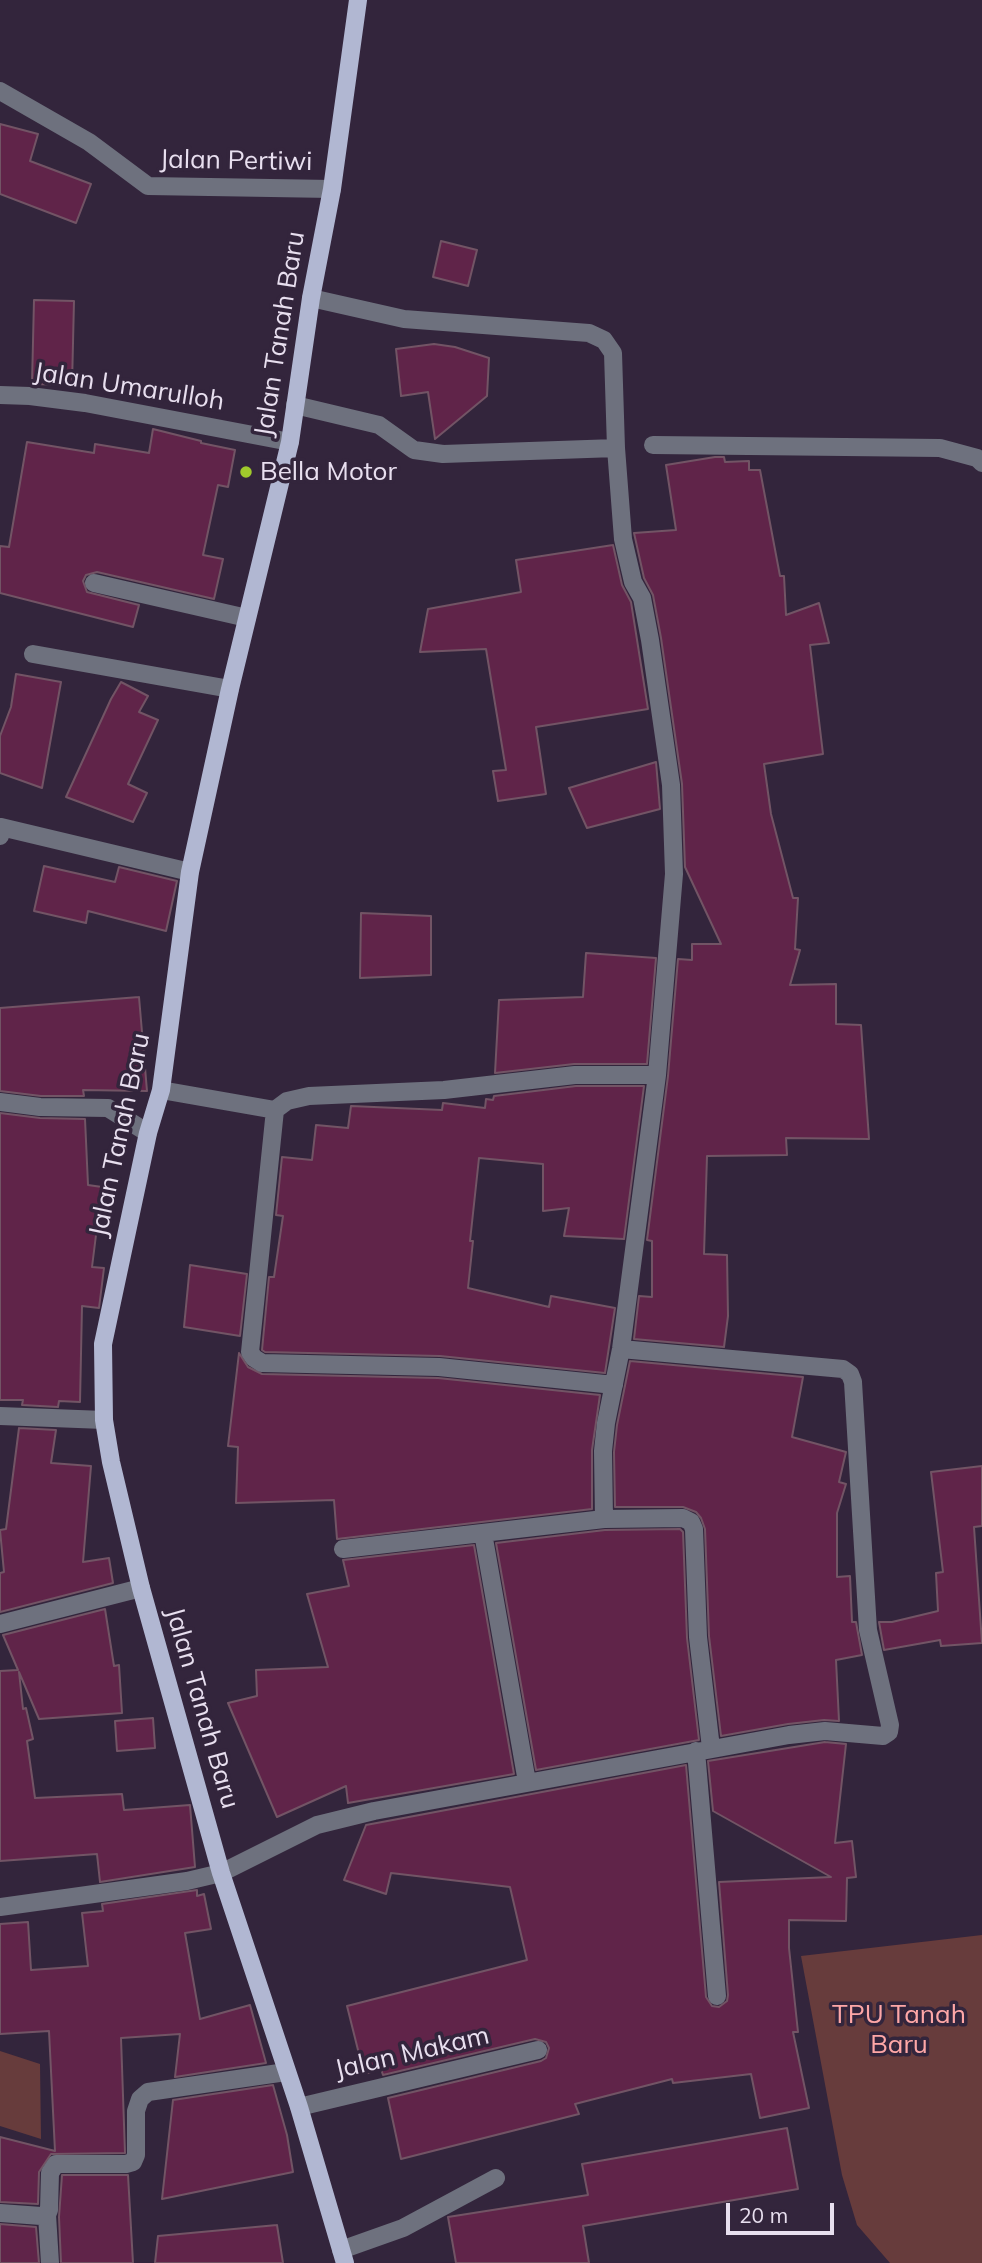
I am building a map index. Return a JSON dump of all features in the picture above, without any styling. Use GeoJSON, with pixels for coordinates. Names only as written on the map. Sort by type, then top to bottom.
{"type":"FeatureCollection","features":[{"type":"Feature","properties":{"kind":"main road","name":"Jalan Tanah Baru"},"geometry":{"type":"LineString","coordinates":[[343,2256],[299,2107],[221,1873],[141,1588],[111,1462],[104,1420],[103,1345],[148,1133],[161,1090],[190,872],[230,689],[290,442],[311,298],[332,189],[358,0]]}},
{"type":"Feature","properties":{"kind":"street","name":"Jalan Pertiwi"},"geometry":{"type":"LineString","coordinates":[[0,91],[89,142],[148,187],[332,189]]}},
{"type":"Feature","properties":{"kind":"street"},"geometry":{"type":"LineString","coordinates":[[311,298],[404,319],[589,333],[604,340],[613,353],[616,448],[623,539],[633,582],[642,598],[671,785],[674,874],[657,1075],[621,1349],[603,1451],[604,1519]]}},
{"type":"Feature","properties":{"kind":"street","name":"Jalan Umarulloh"},"geometry":{"type":"LineString","coordinates":[[0,396],[30,396],[85,403],[290,442]]}},
{"type":"Feature","properties":{"kind":"street"},"geometry":{"type":"LineString","coordinates":[[295,405],[379,425],[414,450],[443,454],[616,448]]}},
{"type":"Feature","properties":{"kind":"street"},"geometry":{"type":"LineString","coordinates":[[653,445],[940,448],[977,458],[982,463]]}},
{"type":"Feature","properties":{"kind":"street"},"geometry":{"type":"LineString","coordinates":[[94,583],[247,618]]}},
{"type":"Feature","properties":{"kind":"street"},"geometry":{"type":"LineString","coordinates":[[33,653],[230,689]]}},
{"type":"Feature","properties":{"kind":"street"},"geometry":{"type":"LineString","coordinates":[[1,832],[190,872]]}},
{"type":"Feature","properties":{"kind":"street"},"geometry":{"type":"LineString","coordinates":[[161,1090],[275,1110],[287,1101],[309,1096],[444,1090],[575,1075],[657,1075]]}},
{"type":"Feature","properties":{"kind":"street"},"geometry":{"type":"LineString","coordinates":[[0,1102],[40,1107],[108,1108],[148,1133]]}},
{"type":"Feature","properties":{"kind":"street"},"geometry":{"type":"LineString","coordinates":[[275,1110],[250,1352],[254,1359],[262,1363],[439,1367],[614,1385]]}},
{"type":"Feature","properties":{"kind":"street"},"geometry":{"type":"LineString","coordinates":[[0,1907],[187,1881],[221,1873],[254,1854],[317,1825],[374,1811],[703,1749],[825,1731],[884,1736],[889,1732],[890,1725],[868,1630],[853,1382],[850,1374],[843,1369],[621,1349]]}},
{"type":"Feature","properties":{"kind":"street"},"geometry":{"type":"LineString","coordinates":[[0,1416],[104,1420]]}},
{"type":"Feature","properties":{"kind":"street"},"geometry":{"type":"LineString","coordinates":[[343,1549],[604,1519],[683,1518],[691,1522],[694,1529],[717,1996]]}},
{"type":"Feature","properties":{"kind":"street"},"geometry":{"type":"LineString","coordinates":[[483,1533],[527,1782]]}},
{"type":"Feature","properties":{"kind":"street"},"geometry":{"type":"LineString","coordinates":[[0,1624],[141,1588]]}},
{"type":"Feature","properties":{"kind":"street","name":"Jalan Makam"},"geometry":{"type":"LineString","coordinates":[[299,2107],[538,2050]]}},
{"type":"Feature","properties":{"kind":"street"},"geometry":{"type":"LineString","coordinates":[[50,2263],[47,2215],[50,2173],[56,2164],[133,2162],[136,2155],[136,2111],[140,2099],[148,2092],[286,2072]]}},
{"type":"Feature","properties":{"kind":"street"},"geometry":{"type":"LineString","coordinates":[[343,2256],[358,2244],[402,2228],[496,2178]]}},
{"type":"Feature","properties":{"kind":"street"},"geometry":{"type":"LineString","coordinates":[[0,2213],[47,2215]]}},
{"type":"Feature","properties":{"kind":"green space","name":"TPU Tanah Baru"},"geometry":{"type":"Polygon","coordinates":[[[982,1935],[982,2263],[890,2263],[857,2225],[842,2175],[801,1956],[982,1935]]]}},
{"type":"Feature","properties":{"kind":"green space"},"geometry":{"type":"Polygon","coordinates":[[[0,2051],[40,2064],[41,2139],[0,2126],[0,2051]]]}},
{"type":"Feature","properties":{"kind":"building"},"geometry":{"type":"Polygon","coordinates":[[[0,124],[38,134],[30,161],[91,184],[76,223],[0,194],[0,124]]]}},
{"type":"Feature","properties":{"kind":"building"},"geometry":{"type":"Polygon","coordinates":[[[441,241],[477,250],[468,286],[433,277],[441,241]]]}},
{"type":"Feature","properties":{"kind":"building"},"geometry":{"type":"Polygon","coordinates":[[[34,300],[74,301],[72,385],[32,384],[34,300]]]}},
{"type":"Feature","properties":{"kind":"building"},"geometry":{"type":"Polygon","coordinates":[[[434,344],[455,347],[489,358],[487,396],[435,439],[428,392],[401,396],[396,349],[434,344]]]}},
{"type":"Feature","properties":{"kind":"building"},"geometry":{"type":"Polygon","coordinates":[[[153,429],[235,450],[228,487],[218,485],[203,555],[223,559],[214,599],[97,572],[86,575],[83,581],[87,592],[139,605],[133,627],[0,593],[0,546],[9,547],[27,442],[94,453],[95,444],[149,453],[153,429]]]}},
{"type":"Feature","properties":{"kind":"building"},"geometry":{"type":"Polygon","coordinates":[[[724,457],[725,462],[749,461],[749,470],[760,470],[780,576],[784,576],[786,615],[819,603],[829,643],[810,645],[823,754],[764,764],[771,814],[793,898],[798,898],[795,949],[800,950],[790,985],[836,984],[836,1024],[861,1025],[869,1139],[786,1138],[787,1155],[707,1156],[704,1254],[727,1255],[728,1316],[724,1347],[634,1339],[639,1296],[652,1297],[652,1241],[647,1240],[668,1076],[678,959],[692,960],[692,944],[721,944],[685,867],[682,784],[661,638],[653,595],[644,578],[634,533],[676,530],[666,465],[724,457]]]}},
{"type":"Feature","properties":{"kind":"building"},"geometry":{"type":"Polygon","coordinates":[[[613,545],[622,585],[631,602],[648,709],[536,727],[546,794],[498,801],[493,771],[506,770],[486,649],[420,652],[428,609],[521,592],[516,560],[613,545]]]}},
{"type":"Feature","properties":{"kind":"building"},"geometry":{"type":"Polygon","coordinates":[[[16,674],[61,682],[42,788],[0,773],[0,736],[11,707],[16,674]]]}},
{"type":"Feature","properties":{"kind":"building"},"geometry":{"type":"Polygon","coordinates":[[[121,682],[148,696],[139,712],[158,720],[128,784],[147,793],[133,822],[66,797],[121,682]]]}},
{"type":"Feature","properties":{"kind":"building"},"geometry":{"type":"Polygon","coordinates":[[[656,762],[660,809],[587,828],[569,788],[656,762]]]}},
{"type":"Feature","properties":{"kind":"building"},"geometry":{"type":"Polygon","coordinates":[[[44,866],[115,882],[119,867],[177,881],[166,931],[88,911],[86,923],[34,911],[44,866]]]}},
{"type":"Feature","properties":{"kind":"building"},"geometry":{"type":"Polygon","coordinates":[[[361,913],[431,916],[431,975],[360,978],[361,913]]]}},
{"type":"Feature","properties":{"kind":"building"},"geometry":{"type":"Polygon","coordinates":[[[586,953],[656,958],[647,1064],[574,1064],[495,1073],[499,1000],[583,997],[586,953]]]}},
{"type":"Feature","properties":{"kind":"building"},"geometry":{"type":"Polygon","coordinates":[[[139,997],[147,1091],[83,1090],[84,1096],[41,1096],[0,1091],[0,1008],[139,997]]]}},
{"type":"Feature","properties":{"kind":"building"},"geometry":{"type":"Polygon","coordinates":[[[576,1086],[644,1086],[624,1239],[564,1236],[569,1208],[543,1211],[543,1164],[479,1158],[468,1288],[549,1307],[551,1296],[615,1308],[605,1373],[440,1356],[262,1350],[269,1277],[274,1277],[283,1216],[276,1215],[282,1157],[312,1160],[316,1125],[348,1128],[351,1106],[442,1110],[443,1103],[485,1108],[486,1099],[493,1100],[494,1096],[576,1086]]]}},
{"type":"Feature","properties":{"kind":"building"},"geometry":{"type":"Polygon","coordinates":[[[0,1113],[40,1118],[85,1119],[88,1185],[102,1187],[92,1267],[104,1268],[99,1308],[82,1306],[80,1402],[59,1401],[58,1407],[22,1405],[23,1400],[0,1400],[0,1113]]]}},
{"type":"Feature","properties":{"kind":"building"},"geometry":{"type":"Polygon","coordinates":[[[190,1265],[247,1274],[240,1336],[184,1327],[190,1265]]]}},
{"type":"Feature","properties":{"kind":"building"},"geometry":{"type":"Polygon","coordinates":[[[239,1353],[248,1367],[262,1374],[438,1378],[600,1395],[592,1450],[592,1509],[337,1539],[334,1500],[236,1503],[238,1447],[228,1446],[239,1353]]]}},
{"type":"Feature","properties":{"kind":"building"},"geometry":{"type":"Polygon","coordinates":[[[630,1361],[803,1377],[792,1437],[846,1452],[839,1482],[846,1484],[837,1513],[837,1577],[850,1576],[852,1622],[856,1622],[862,1655],[836,1660],[839,1721],[788,1724],[721,1736],[709,1636],[705,1529],[701,1518],[696,1512],[683,1507],[615,1507],[614,1452],[630,1361]]]}},
{"type":"Feature","properties":{"kind":"building"},"geometry":{"type":"Polygon","coordinates":[[[19,1428],[56,1430],[51,1463],[91,1466],[83,1562],[109,1558],[113,1583],[0,1612],[0,1573],[4,1572],[0,1530],[6,1529],[19,1428]]]}},
{"type":"Feature","properties":{"kind":"building"},"geometry":{"type":"Polygon","coordinates":[[[982,1466],[982,1526],[974,1527],[982,1643],[941,1646],[940,1640],[884,1650],[879,1622],[892,1622],[938,1611],[936,1573],[943,1572],[931,1472],[982,1466]]]}},
{"type":"Feature","properties":{"kind":"building"},"geometry":{"type":"Polygon","coordinates":[[[680,1529],[683,1532],[687,1638],[699,1740],[536,1770],[496,1543],[605,1530],[680,1529]]]}},
{"type":"Feature","properties":{"kind":"building"},"geometry":{"type":"Polygon","coordinates":[[[474,1545],[514,1774],[348,1803],[346,1786],[277,1817],[228,1703],[257,1696],[256,1670],[328,1667],[307,1594],[349,1586],[343,1560],[474,1545]]]}},
{"type":"Feature","properties":{"kind":"building"},"geometry":{"type":"Polygon","coordinates":[[[105,1609],[114,1666],[119,1665],[122,1713],[39,1719],[19,1672],[23,1709],[26,1708],[33,1739],[27,1741],[35,1798],[122,1794],[124,1810],[190,1805],[195,1867],[100,1882],[97,1854],[0,1861],[0,1671],[18,1670],[3,1635],[105,1609]]]}},
{"type":"Feature","properties":{"kind":"building"},"geometry":{"type":"Polygon","coordinates":[[[153,1718],[155,1748],[117,1751],[115,1721],[153,1718]]]}},
{"type":"Feature","properties":{"kind":"building"},"geometry":{"type":"Polygon","coordinates":[[[825,1742],[846,1744],[835,1843],[852,1841],[856,1877],[847,1878],[846,1921],[789,1920],[789,1948],[798,2032],[793,2032],[809,2108],[760,2118],[751,2074],[673,2083],[672,2079],[575,2104],[579,2114],[401,2159],[388,2098],[541,2061],[546,2058],[549,2048],[546,2042],[535,2039],[383,2075],[381,2069],[364,2074],[347,2006],[527,1960],[510,1887],[391,1873],[386,1894],[344,1880],[366,1825],[686,1765],[706,1997],[712,2006],[719,2007],[727,2001],[728,1995],[719,1882],[831,1877],[713,1811],[708,1761],[825,1742]]]}},
{"type":"Feature","properties":{"kind":"building"},"geometry":{"type":"Polygon","coordinates":[[[197,1890],[197,1896],[204,1894],[211,1929],[185,1933],[200,2019],[250,2005],[266,2063],[175,2077],[180,2034],[121,2038],[125,2153],[51,2154],[39,2172],[38,2204],[0,2202],[0,2137],[55,2151],[49,2031],[0,2034],[0,1924],[28,1922],[31,1970],[88,1966],[82,1913],[103,1911],[102,1904],[197,1890]]]}},
{"type":"Feature","properties":{"kind":"building"},"geometry":{"type":"Polygon","coordinates":[[[273,2085],[287,2135],[293,2172],[162,2199],[173,2100],[273,2085]]]}},
{"type":"Feature","properties":{"kind":"building"},"geometry":{"type":"Polygon","coordinates":[[[787,2128],[798,2189],[583,2226],[589,2263],[456,2263],[448,2217],[588,2195],[582,2164],[787,2128]]]}},
{"type":"Feature","properties":{"kind":"building"},"geometry":{"type":"Polygon","coordinates":[[[62,2175],[128,2175],[133,2263],[61,2263],[59,2217],[62,2175]]]}},
{"type":"Feature","properties":{"kind":"building"},"geometry":{"type":"Polygon","coordinates":[[[0,2224],[36,2227],[39,2263],[0,2263],[0,2224]]]}},
{"type":"Feature","properties":{"kind":"building"},"geometry":{"type":"Polygon","coordinates":[[[277,2225],[283,2263],[155,2263],[158,2236],[277,2225]]]}},
{"type":"Feature","properties":{"kind":"place","name":"Bella Motor"},"geometry":{"type":"Point","coordinates":[246,472]}}]}
